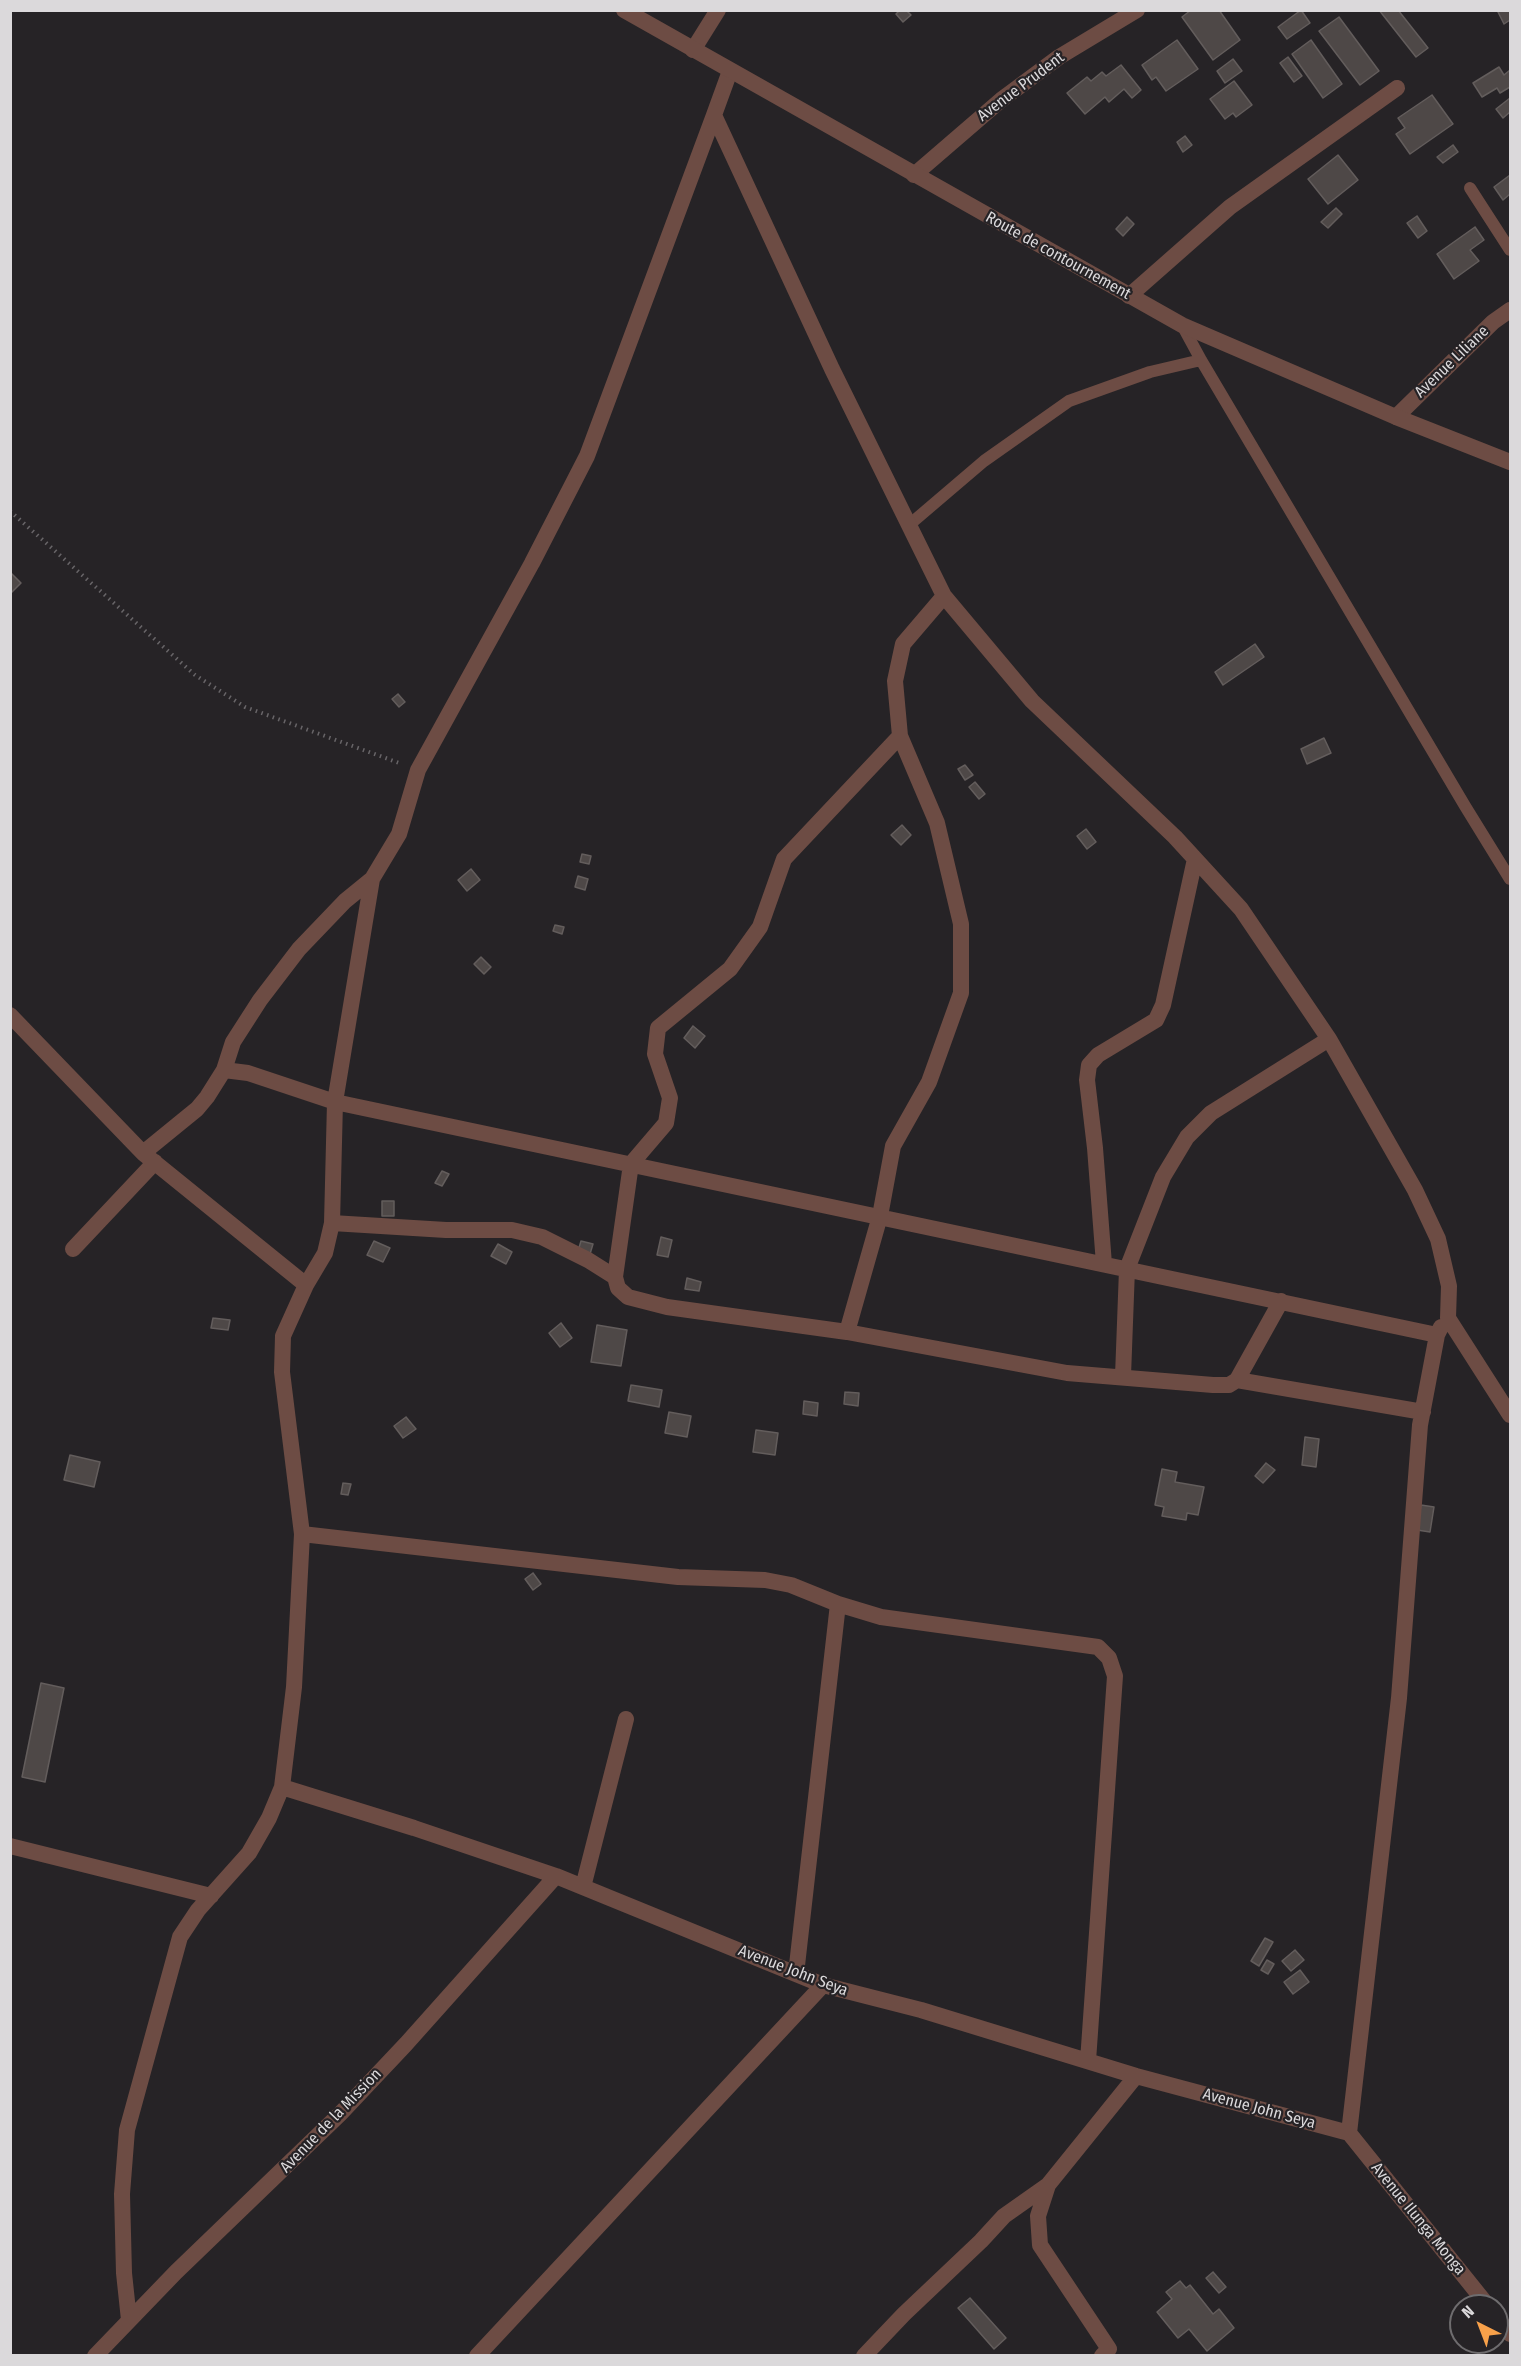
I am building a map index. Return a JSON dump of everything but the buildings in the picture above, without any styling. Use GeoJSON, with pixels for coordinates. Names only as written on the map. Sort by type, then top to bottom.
{"type":"FeatureCollection","features":[{"type":"Feature","properties":{"kind":"street","name":"Route de contournement"},"geometry":{"type":"LineString","coordinates":[[624,10],[1182,325],[1396,417],[1510,462]]}},
{"type":"Feature","properties":{"kind":"street"},"geometry":{"type":"LineString","coordinates":[[693,50],[718,10]]}},
{"type":"Feature","properties":{"kind":"street","name":"Avenue Prudent"},"geometry":{"type":"LineString","coordinates":[[914,175],[1001,100],[1059,57],[1137,10]]}},
{"type":"Feature","properties":{"kind":"street"},"geometry":{"type":"LineString","coordinates":[[73,1249],[149,1157],[207,1097],[224,1070],[233,1042],[260,1000],[299,950],[345,901],[372,879],[399,834],[418,770],[532,563],[587,456],[730,70]]}},
{"type":"Feature","properties":{"kind":"street"},"geometry":{"type":"LineString","coordinates":[[1129,296],[1230,207],[1397,88]]}},
{"type":"Feature","properties":{"kind":"street"},"geometry":{"type":"LineString","coordinates":[[714,115],[832,369],[944,596],[1032,701],[1175,837],[1241,909],[1329,1039],[1415,1190],[1438,1239],[1449,1286],[1448,1318],[1437,1335],[1423,1412],[1397,1710],[1349,2133]]}},
{"type":"Feature","properties":{"kind":"street","name":"Avenue Liliane"},"geometry":{"type":"LineString","coordinates":[[1396,417],[1493,322],[1510,310]]}},
{"type":"Feature","properties":{"kind":"street"},"geometry":{"type":"LineString","coordinates":[[847,1332],[880,1216],[893,1146],[929,1082],[961,993],[961,924],[937,823],[900,736],[895,681],[903,644],[944,596]]}},
{"type":"Feature","properties":{"kind":"street"},"geometry":{"type":"LineString","coordinates":[[900,736],[784,859],[760,927],[730,969],[658,1028],[655,1054],[670,1098],[666,1123],[631,1164],[615,1277],[618,1288],[628,1297],[667,1307],[847,1332],[1067,1373],[1213,1385],[1229,1385],[1237,1380],[1281,1301]]}},
{"type":"Feature","properties":{"kind":"street"},"geometry":{"type":"LineString","coordinates":[[1104,1264],[1087,1080],[1089,1065],[1098,1055],[1156,1020],[1163,1005],[1195,859]]}},
{"type":"Feature","properties":{"kind":"street"},"geometry":{"type":"LineString","coordinates":[[129,2320],[124,2273],[122,2194],[127,2130],[180,1937],[198,1910],[249,1853],[269,1818],[282,1787],[294,1686],[302,1534],[282,1372],[283,1336],[306,1285],[325,1252],[332,1223],[335,1102],[372,879]]}},
{"type":"Feature","properties":{"kind":"street"},"geometry":{"type":"LineString","coordinates":[[10,1015],[149,1157],[306,1285]]}},
{"type":"Feature","properties":{"kind":"street"},"geometry":{"type":"LineString","coordinates":[[1123,1376],[1127,1269],[1163,1177],[1187,1137],[1211,1113],[1329,1039]]}},
{"type":"Feature","properties":{"kind":"street"},"geometry":{"type":"LineString","coordinates":[[224,1070],[248,1073],[335,1102],[1437,1335]]}},
{"type":"Feature","properties":{"kind":"street"},"geometry":{"type":"LineString","coordinates":[[332,1223],[446,1230],[513,1230],[542,1237],[588,1260],[615,1277]]}},
{"type":"Feature","properties":{"kind":"street"},"geometry":{"type":"LineString","coordinates":[[1448,1318],[1510,1415]]}},
{"type":"Feature","properties":{"kind":"street"},"geometry":{"type":"LineString","coordinates":[[1237,1380],[1423,1412]]}},
{"type":"Feature","properties":{"kind":"street"},"geometry":{"type":"LineString","coordinates":[[302,1534],[678,1577],[765,1580],[791,1585],[838,1604],[881,1617],[1098,1647],[1109,1658],[1115,1676],[1088,2061]]}},
{"type":"Feature","properties":{"kind":"street"},"geometry":{"type":"LineString","coordinates":[[796,1974],[838,1604]]}},
{"type":"Feature","properties":{"kind":"street"},"geometry":{"type":"LineString","coordinates":[[583,1887],[626,1719]]}},
{"type":"Feature","properties":{"kind":"street","name":"Avenue John Seya"},"geometry":{"type":"LineString","coordinates":[[282,1787],[556,1876],[823,1985],[921,2010],[1136,2076],[1349,2133]]}},
{"type":"Feature","properties":{"kind":"street"},"geometry":{"type":"LineString","coordinates":[[10,1846],[211,1896]]}},
{"type":"Feature","properties":{"kind":"street","name":"Avenue de la Mission"},"geometry":{"type":"LineString","coordinates":[[95,2355],[340,2114],[406,2044],[556,1876]]}},
{"type":"Feature","properties":{"kind":"street"},"geometry":{"type":"LineString","coordinates":[[477,2355],[823,1985]]}},
{"type":"Feature","properties":{"kind":"street"},"geometry":{"type":"LineString","coordinates":[[864,2355],[1004,2216],[1048,2185],[1136,2076]]}},
{"type":"Feature","properties":{"kind":"street","name":"Avenue Ilunga Monga"},"geometry":{"type":"LineString","coordinates":[[1349,2133],[1478,2294]]}},
{"type":"Feature","properties":{"kind":"street"},"geometry":{"type":"LineString","coordinates":[[1048,2185],[1038,2216],[1040,2245],[1108,2353]]}},
{"type":"Feature","properties":{"kind":"lane"},"geometry":{"type":"LineString","coordinates":[[1470,188],[1510,250]]}},
{"type":"Feature","properties":{"kind":"lane"},"geometry":{"type":"LineString","coordinates":[[1182,325],[1510,879]]}},
{"type":"Feature","properties":{"kind":"lane"},"geometry":{"type":"LineString","coordinates":[[909,525],[984,461],[1069,401],[1150,372],[1201,360]]}},
{"type":"Feature","properties":{"kind":"path"},"geometry":{"type":"LineString","coordinates":[[10,511],[195,675],[245,707],[418,770]]}}]}
